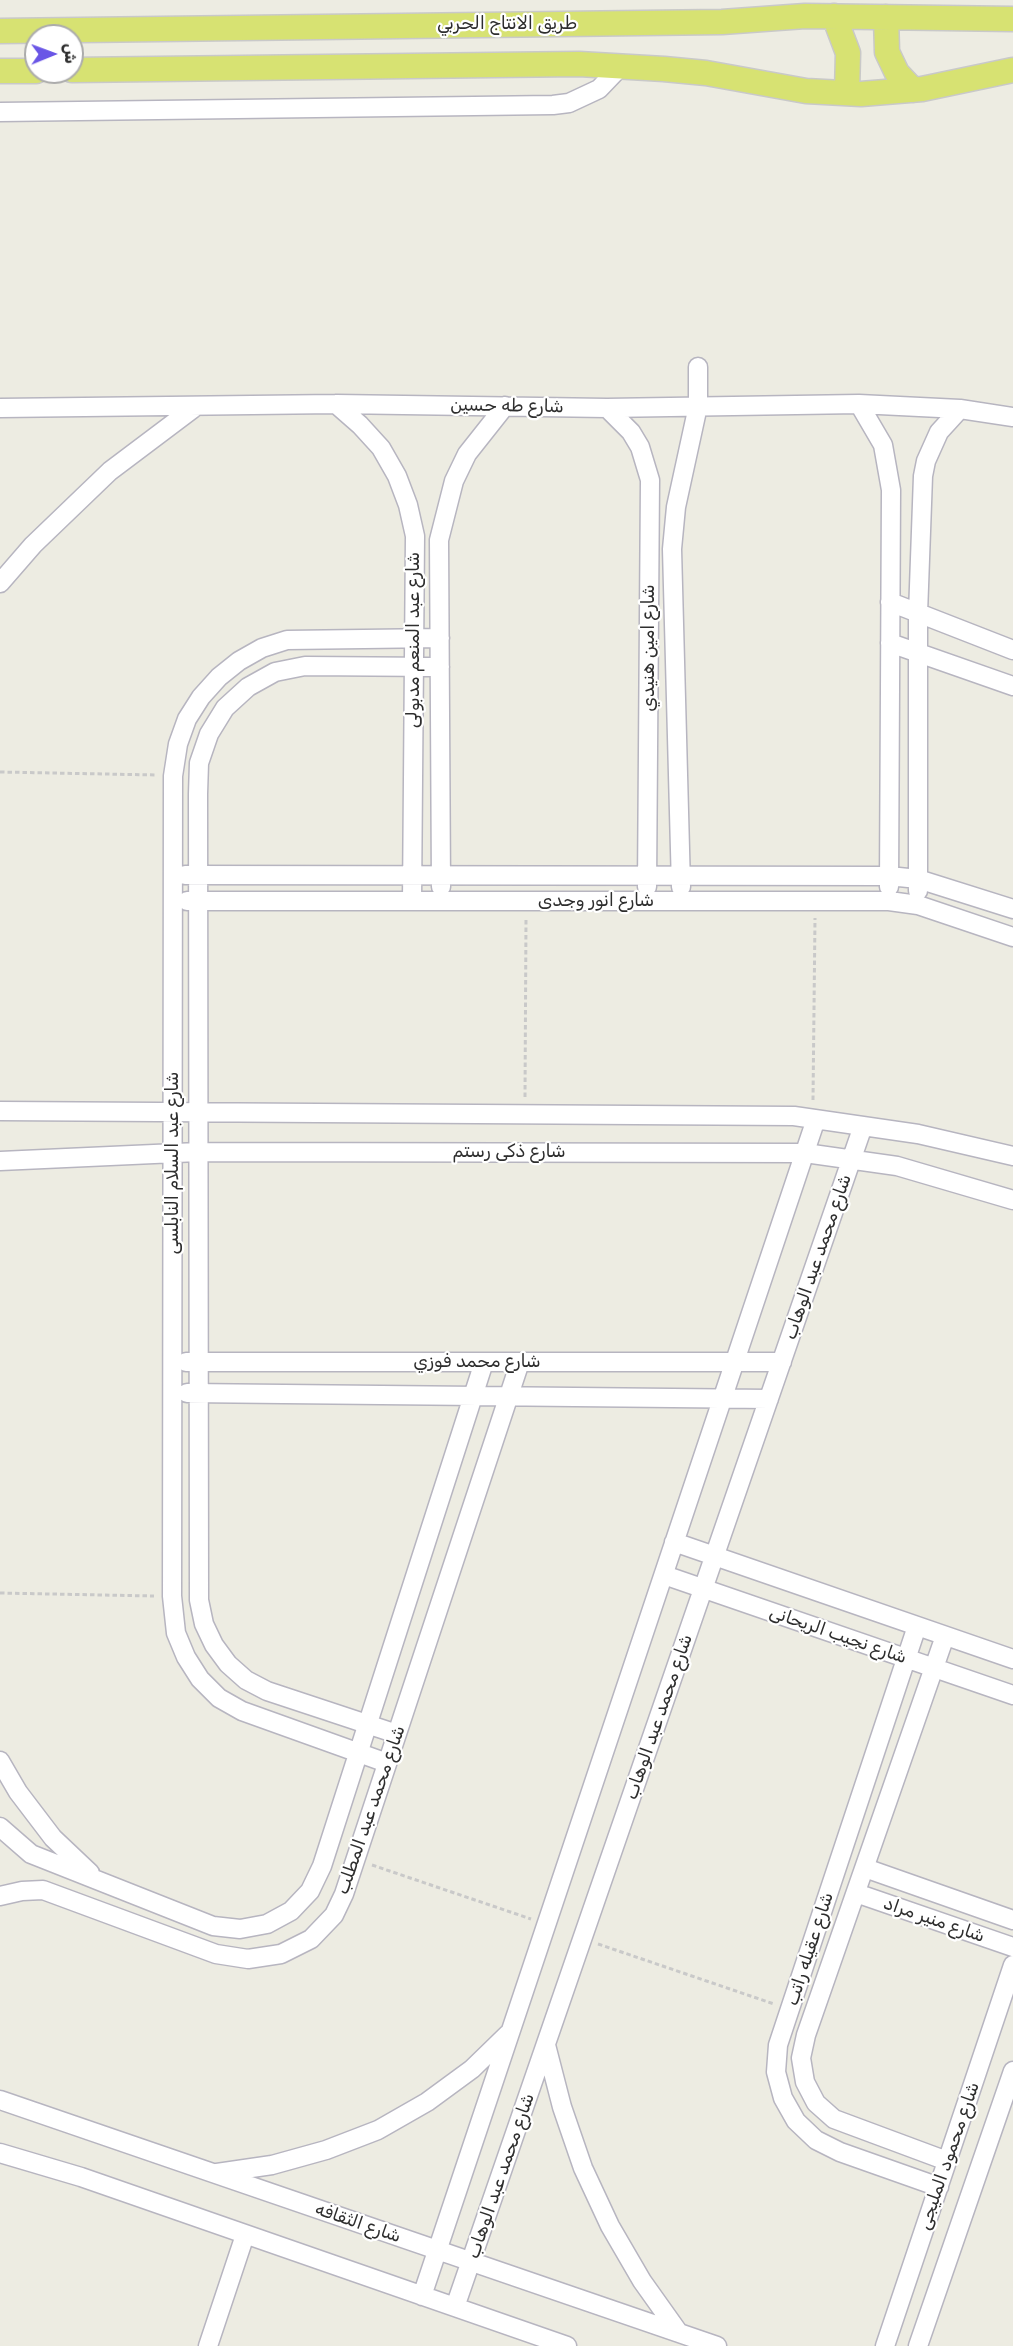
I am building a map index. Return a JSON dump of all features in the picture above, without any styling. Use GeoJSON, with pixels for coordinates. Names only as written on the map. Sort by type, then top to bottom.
{"type":"FeatureCollection","features":[{"type":"Feature","properties":{"kind":"main road","name":"طريق الانتاج الحربي"},"geometry":{"type":"LineString","coordinates":[[0,31],[645,24],[834,16],[1013,19]]}},
{"type":"Feature","properties":{"kind":"main road"},"geometry":{"type":"LineString","coordinates":[[834,16],[848,53],[847,93]]}},
{"type":"Feature","properties":{"kind":"main road"},"geometry":{"type":"LineString","coordinates":[[886,17],[887,52],[897,73],[913,90]]}},
{"type":"Feature","properties":{"kind":"main road"},"geometry":{"type":"LineString","coordinates":[[84,70],[622,65],[706,73],[806,91],[847,93],[913,90],[1013,70]]}},
{"type":"Feature","properties":{"kind":"main road"},"geometry":{"type":"LineString","coordinates":[[0,71],[24,71]]}},
{"type":"Feature","properties":{"kind":"street"},"geometry":{"type":"LineString","coordinates":[[0,112],[553,105],[569,103],[592,93],[612,79],[622,65]]}},
{"type":"Feature","properties":{"kind":"street","name":"شارع امين هنيدي"},"geometry":{"type":"LineString","coordinates":[[680,901],[672,549],[676,507],[698,406],[698,367]]}},
{"type":"Feature","properties":{"kind":"street","name":"شارع طه حسين"},"geometry":{"type":"LineString","coordinates":[[0,408],[336,404],[607,408],[859,405],[960,409],[1013,417]]}},
{"type":"Feature","properties":{"kind":"street","name":"شارع عبد المنعم مدبولى"},"geometry":{"type":"LineString","coordinates":[[336,404],[381,448],[397,476],[408,505],[415,536],[412,901]]}},
{"type":"Feature","properties":{"kind":"street"},"geometry":{"type":"LineString","coordinates":[[859,405],[879,437],[890,475],[889,901]]}},
{"type":"Feature","properties":{"kind":"street","name":"شارع عبد المنعم مدبولى"},"geometry":{"type":"LineString","coordinates":[[441,901],[439,540],[444,510],[467,454],[505,406]]}},
{"type":"Feature","properties":{"kind":"street"},"geometry":{"type":"LineString","coordinates":[[0,583],[70,507],[110,471],[195,407]]}},
{"type":"Feature","properties":{"kind":"street","name":"شارع امين هنيدي"},"geometry":{"type":"LineString","coordinates":[[607,408],[620,419],[640,447],[650,480],[647,901]]}},
{"type":"Feature","properties":{"kind":"street"},"geometry":{"type":"LineString","coordinates":[[918,905],[918,614],[926,461],[939,432],[960,409]]}},
{"type":"Feature","properties":{"kind":"street"},"geometry":{"type":"LineString","coordinates":[[891,602],[1013,650]]}},
{"type":"Feature","properties":{"kind":"street","name":"شارع عبد السلام النابلسى"},"geometry":{"type":"LineString","coordinates":[[387,1763],[242,1711],[219,1698],[200,1679],[186,1657],[176,1633],[172,1596],[173,776],[178,744],[201,697],[219,677],[239,661],[262,648],[287,640],[440,639]]}},
{"type":"Feature","properties":{"kind":"street"},"geometry":{"type":"LineString","coordinates":[[890,643],[1013,686]]}},
{"type":"Feature","properties":{"kind":"street","name":"شارع عبد السلام النابلسى"},"geometry":{"type":"LineString","coordinates":[[397,1734],[267,1691],[246,1680],[228,1664],[214,1645],[204,1624],[199,1600],[199,764],[209,734],[225,708],[248,687],[275,672],[305,666],[440,667]]}},
{"type":"Feature","properties":{"kind":"street","name":"شارع انور وجدى"},"geometry":{"type":"LineString","coordinates":[[173,875],[889,876],[918,879],[1013,909]]}},
{"type":"Feature","properties":{"kind":"street","name":"شارع انور وجدى"},"geometry":{"type":"LineString","coordinates":[[173,901],[889,901],[918,905],[1013,937]]}},
{"type":"Feature","properties":{"kind":"street","name":"شارع ذكى رستم"},"geometry":{"type":"LineString","coordinates":[[0,1111],[173,1114],[794,1116],[918,1134],[1013,1156]]}},
{"type":"Feature","properties":{"kind":"street","name":"شارع محمد عبد الوهاب"},"geometry":{"type":"LineString","coordinates":[[422,2296],[805,1154],[814,1119]]}},
{"type":"Feature","properties":{"kind":"street","name":"شارع محمد عبد الوهاب"},"geometry":{"type":"LineString","coordinates":[[455,2307],[863,1126]]}},
{"type":"Feature","properties":{"kind":"street","name":"شارع ذكى رستم"},"geometry":{"type":"LineString","coordinates":[[0,1161],[198,1152],[805,1154],[852,1158],[908,1169],[1013,1200]]}},
{"type":"Feature","properties":{"kind":"street","name":"شارع محمد فوزي"},"geometry":{"type":"LineString","coordinates":[[173,1362],[782,1362]]}},
{"type":"Feature","properties":{"kind":"street","name":"شارع محمد عبد المطلب"},"geometry":{"type":"LineString","coordinates":[[0,1827],[32,1854],[213,1926],[240,1929],[267,1924],[291,1911],[310,1891],[322,1866],[484,1362]]}},
{"type":"Feature","properties":{"kind":"street","name":"شارع محمد عبد المطلب"},"geometry":{"type":"LineString","coordinates":[[0,1896],[22,1890],[43,1890],[216,1954],[248,1959],[281,1954],[311,1939],[334,1915],[356,1859],[520,1362]]}},
{"type":"Feature","properties":{"kind":"street","name":"شارع محمد فوزي"},"geometry":{"type":"LineString","coordinates":[[173,1392],[769,1399]]}},
{"type":"Feature","properties":{"kind":"street","name":"شارع نجيب الريحانى"},"geometry":{"type":"LineString","coordinates":[[675,1542],[1013,1659]]}},
{"type":"Feature","properties":{"kind":"street","name":"شارع نجيب الريحانى"},"geometry":{"type":"LineString","coordinates":[[664,1575],[1013,1695]]}},
{"type":"Feature","properties":{"kind":"street","name":"شارع عقيله راتب"},"geometry":{"type":"LineString","coordinates":[[917,1626],[789,2009],[778,2045],[776,2072],[783,2098],[796,2121],[816,2140],[840,2152],[939,2187]]}},
{"type":"Feature","properties":{"kind":"street","name":"شارع عقيله راتب"},"geometry":{"type":"LineString","coordinates":[[945,1636],[806,2035],[801,2058],[805,2082],[816,2103],[834,2120],[948,2161]]}},
{"type":"Feature","properties":{"kind":"street"},"geometry":{"type":"LineString","coordinates":[[0,1761],[18,1792],[53,1838],[95,1878]]}},
{"type":"Feature","properties":{"kind":"street","name":"شارع منير مراد"},"geometry":{"type":"LineString","coordinates":[[865,1868],[1013,1920]]}},
{"type":"Feature","properties":{"kind":"street","name":"شارع منير مراد"},"geometry":{"type":"LineString","coordinates":[[856,1893],[1013,1947]]}},
{"type":"Feature","properties":{"kind":"street","name":"شارع محمود المليجى"},"geometry":{"type":"LineString","coordinates":[[885,2346],[1013,1965]]}},
{"type":"Feature","properties":{"kind":"street"},"geometry":{"type":"LineString","coordinates":[[215,2173],[272,2165],[326,2150],[378,2130],[427,2102],[472,2069],[511,2030]]}},
{"type":"Feature","properties":{"kind":"street"},"geometry":{"type":"LineString","coordinates":[[546,2045],[562,2108],[579,2158],[610,2226],[642,2281],[679,2333]]}},
{"type":"Feature","properties":{"kind":"street","name":"شارع محمود المليجى"},"geometry":{"type":"LineString","coordinates":[[918,2346],[1013,2071]]}},
{"type":"Feature","properties":{"kind":"street","name":"شارع الثقافه"},"geometry":{"type":"LineString","coordinates":[[0,2100],[717,2346]]}},
{"type":"Feature","properties":{"kind":"street"},"geometry":{"type":"LineString","coordinates":[[0,2153],[81,2177],[567,2346]]}},
{"type":"Feature","properties":{"kind":"street"},"geometry":{"type":"LineString","coordinates":[[208,2346],[245,2235]]}},
{"type":"Feature","properties":{"kind":"path"},"geometry":{"type":"LineString","coordinates":[[0,772],[173,776]]}},
{"type":"Feature","properties":{"kind":"path"},"geometry":{"type":"LineString","coordinates":[[525,1115],[526,901]]}},
{"type":"Feature","properties":{"kind":"path"},"geometry":{"type":"LineString","coordinates":[[814,1119],[815,901]]}},
{"type":"Feature","properties":{"kind":"path"},"geometry":{"type":"LineString","coordinates":[[0,1593],[172,1596]]}},
{"type":"Feature","properties":{"kind":"path"},"geometry":{"type":"LineString","coordinates":[[356,1859],[547,1924]]}},
{"type":"Feature","properties":{"kind":"path"},"geometry":{"type":"LineString","coordinates":[[582,1939],[789,2009]]}}]}
